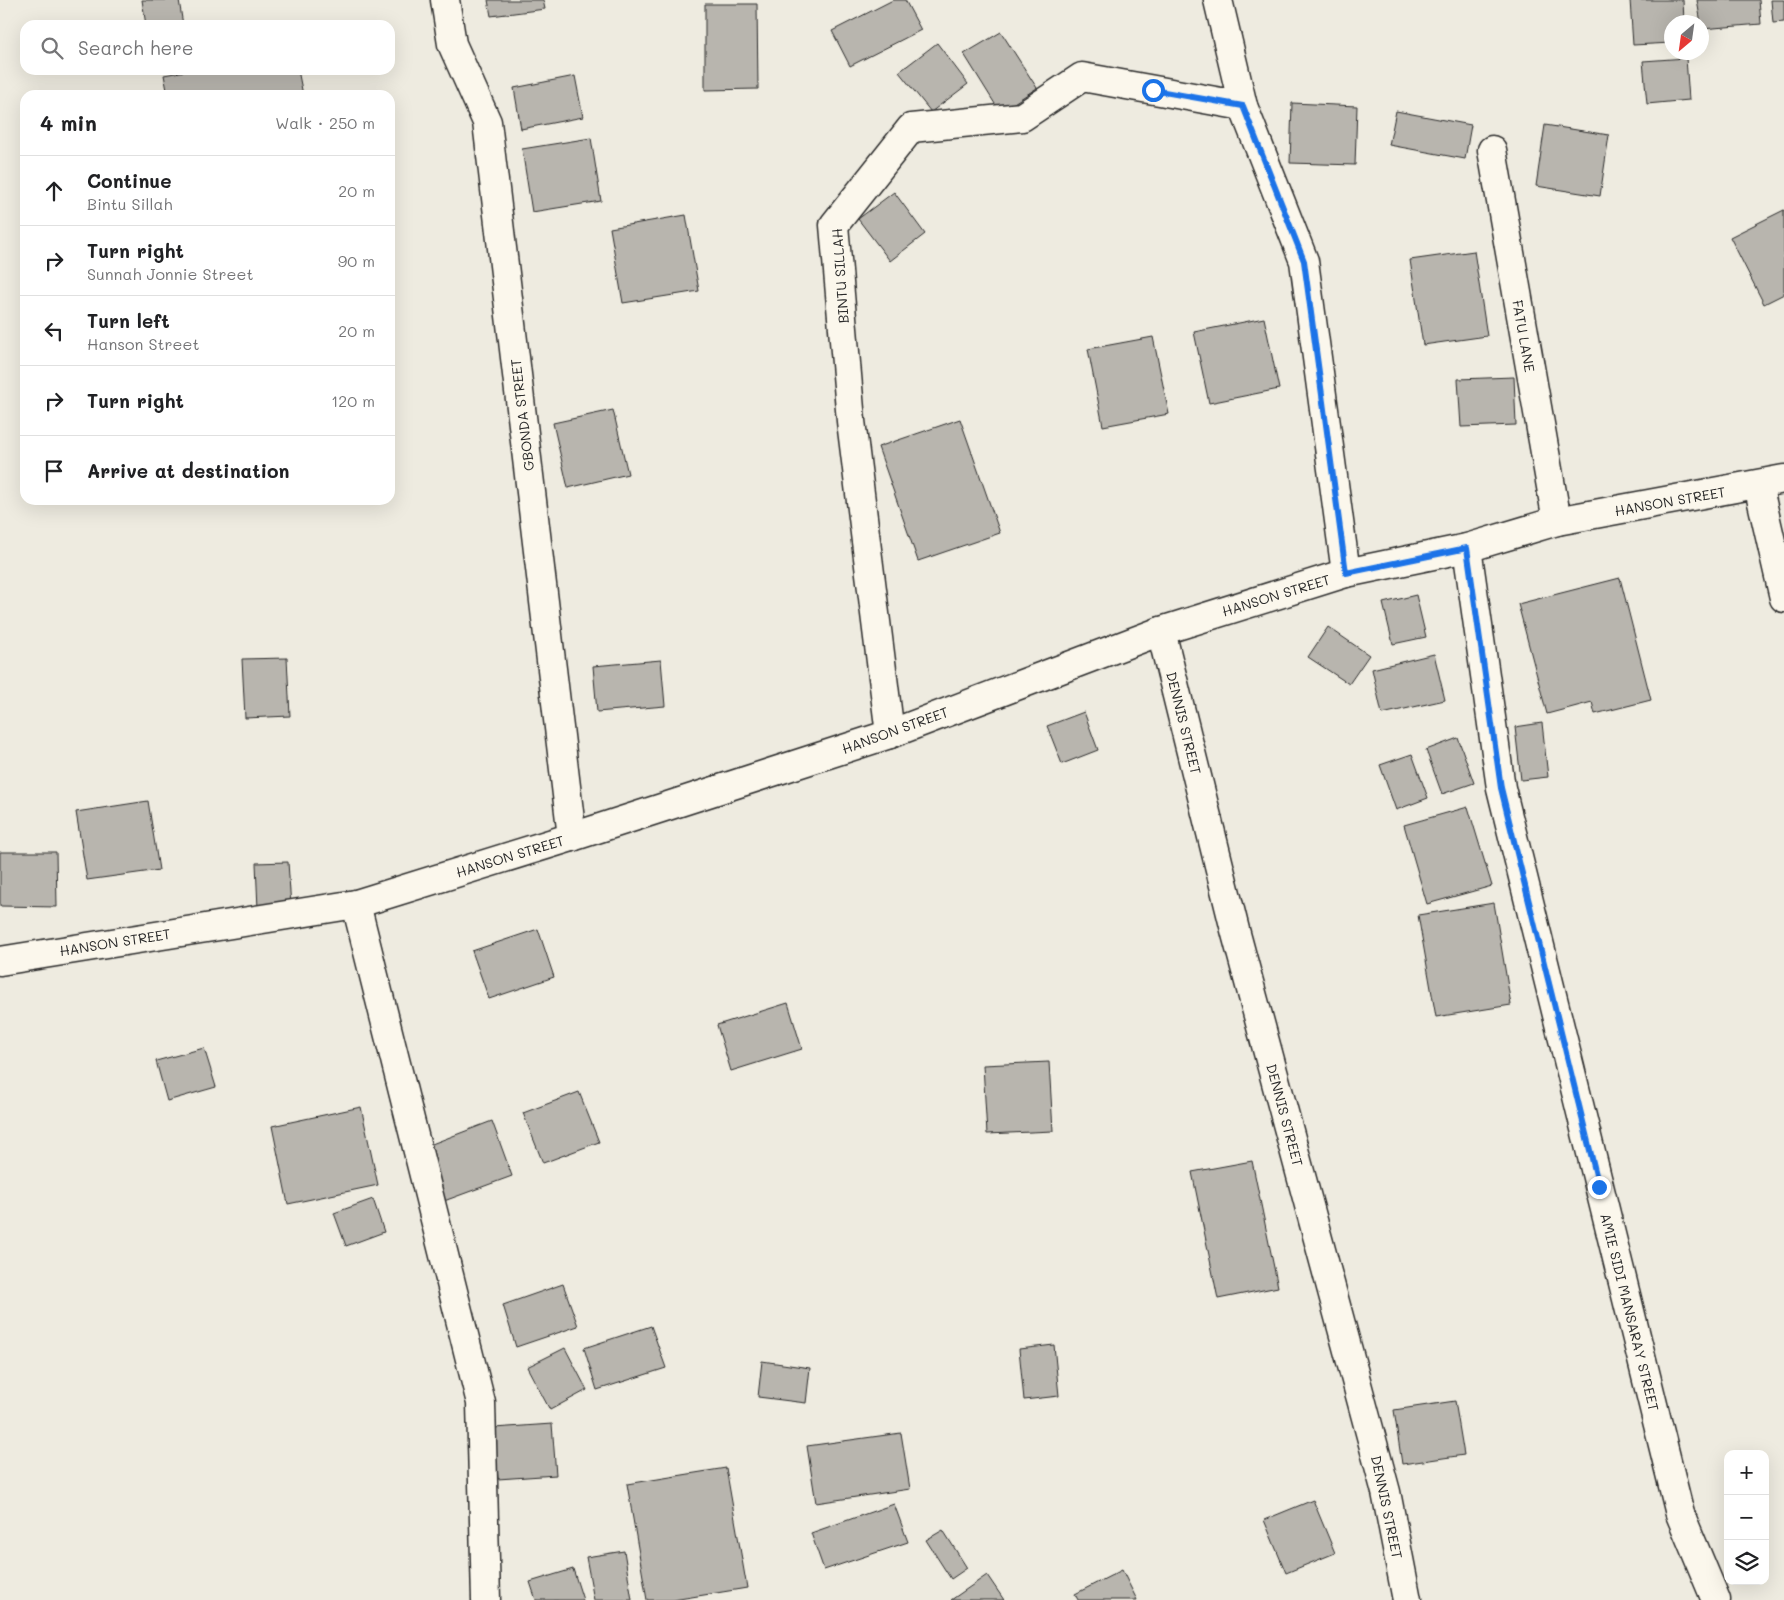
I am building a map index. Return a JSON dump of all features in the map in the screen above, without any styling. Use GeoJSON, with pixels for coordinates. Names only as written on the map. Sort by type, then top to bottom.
{"type":"FeatureCollection","features":[{"type":"Feature","properties":{"kind":"street","name":"GBONDA STREET"},"geometry":{"type":"LineString","coordinates":[[445,0],[452,44],[487,122],[572,837]]}},
{"type":"Feature","properties":{"kind":"street"},"geometry":{"type":"LineString","coordinates":[[1218,0],[1243,106],[1304,261],[1346,573]]}},
{"type":"Feature","properties":{"kind":"street","name":"BINTU SILLAH"},"geometry":{"type":"LineString","coordinates":[[890,734],[851,421],[834,225],[911,128],[1022,117],[1082,77],[1243,106]]}},
{"type":"Feature","properties":{"kind":"street","name":"FATU LANE"},"geometry":{"type":"LineString","coordinates":[[1492,150],[1557,521]]}},
{"type":"Feature","properties":{"kind":"street","name":"HANSON STREET"},"geometry":{"type":"LineString","coordinates":[[0,961],[356,904],[572,837],[890,734],[1161,631],[1346,573],[1467,548],[1557,521],[1771,482]]}},
{"type":"Feature","properties":{"kind":"street"},"geometry":{"type":"LineString","coordinates":[[1771,482],[1784,598]]}},
{"type":"Feature","properties":{"kind":"street","name":"AMIE SIDI MANSARAY STREET"},"geometry":{"type":"LineString","coordinates":[[1467,548],[1501,788],[1680,1514],[1716,1600]]}},
{"type":"Feature","properties":{"kind":"street","name":"DENNIS STREET"},"geometry":{"type":"LineString","coordinates":[[1161,631],[1235,930],[1386,1492],[1407,1600]]}},
{"type":"Feature","properties":{"kind":"street"},"geometry":{"type":"LineString","coordinates":[[356,904],[481,1403],[486,1600]]}},
{"type":"Feature","properties":{"kind":"building"},"geometry":{"type":"Polygon","coordinates":[[[142,0],[179,0],[182,20],[145,20],[142,0]]]}},
{"type":"Feature","properties":{"kind":"building"},"geometry":{"type":"Polygon","coordinates":[[[488,0],[543,0],[545,9],[491,16],[488,0]]]}},
{"type":"Feature","properties":{"kind":"building"},"geometry":{"type":"Polygon","coordinates":[[[893,0],[905,0],[921,30],[850,66],[832,31],[893,0]]]}},
{"type":"Feature","properties":{"kind":"building"},"geometry":{"type":"Polygon","coordinates":[[[1630,0],[1683,0],[1684,15],[1664,15],[1664,43],[1633,45],[1630,0]]]}},
{"type":"Feature","properties":{"kind":"building"},"geometry":{"type":"Polygon","coordinates":[[[1697,0],[1759,0],[1761,24],[1709,28],[1709,15],[1700,15],[1697,0]]]}},
{"type":"Feature","properties":{"kind":"building"},"geometry":{"type":"Polygon","coordinates":[[[1771,0],[1784,0],[1784,22],[1773,23],[1771,0]]]}},
{"type":"Feature","properties":{"kind":"building"},"geometry":{"type":"Polygon","coordinates":[[[705,4],[757,4],[758,89],[705,90],[705,4]]]}},
{"type":"Feature","properties":{"kind":"building"},"geometry":{"type":"Polygon","coordinates":[[[1001,32],[1037,88],[1000,112],[964,54],[1001,32]]]}},
{"type":"Feature","properties":{"kind":"building"},"geometry":{"type":"Polygon","coordinates":[[[937,43],[968,84],[931,112],[899,72],[937,43]]]}},
{"type":"Feature","properties":{"kind":"building"},"geometry":{"type":"Polygon","coordinates":[[[1686,60],[1689,100],[1647,104],[1643,61],[1686,60]]]}},
{"type":"Feature","properties":{"kind":"building"},"geometry":{"type":"Polygon","coordinates":[[[164,75],[299,75],[302,90],[167,90],[164,75]]]}},
{"type":"Feature","properties":{"kind":"building"},"geometry":{"type":"Polygon","coordinates":[[[575,76],[583,117],[521,129],[514,88],[575,76]]]}},
{"type":"Feature","properties":{"kind":"building"},"geometry":{"type":"Polygon","coordinates":[[[1292,103],[1357,106],[1355,165],[1290,163],[1292,103]]]}},
{"type":"Feature","properties":{"kind":"building"},"geometry":{"type":"Polygon","coordinates":[[[1396,111],[1471,125],[1465,159],[1389,145],[1396,111]]]}},
{"type":"Feature","properties":{"kind":"building"},"geometry":{"type":"Polygon","coordinates":[[[1545,125],[1609,135],[1600,196],[1536,186],[1545,125]]]}},
{"type":"Feature","properties":{"kind":"building"},"geometry":{"type":"Polygon","coordinates":[[[591,138],[601,201],[532,212],[522,149],[591,138]]]}},
{"type":"Feature","properties":{"kind":"building"},"geometry":{"type":"Polygon","coordinates":[[[894,192],[925,234],[890,261],[858,219],[894,192]]]}},
{"type":"Feature","properties":{"kind":"building"},"geometry":{"type":"Polygon","coordinates":[[[1784,210],[1784,294],[1764,304],[1730,237],[1784,210]]]}},
{"type":"Feature","properties":{"kind":"building"},"geometry":{"type":"Polygon","coordinates":[[[686,215],[699,291],[623,303],[610,228],[686,215]]]}},
{"type":"Feature","properties":{"kind":"building"},"geometry":{"type":"Polygon","coordinates":[[[1474,251],[1487,336],[1423,345],[1410,260],[1474,251]]]}},
{"type":"Feature","properties":{"kind":"building"},"geometry":{"type":"Polygon","coordinates":[[[1264,318],[1279,389],[1209,403],[1194,332],[1264,318]]]}},
{"type":"Feature","properties":{"kind":"building"},"geometry":{"type":"Polygon","coordinates":[[[1153,337],[1169,414],[1103,426],[1088,349],[1153,337]]]}},
{"type":"Feature","properties":{"kind":"building"},"geometry":{"type":"Polygon","coordinates":[[[1514,377],[1516,425],[1461,427],[1458,379],[1514,377]]]}},
{"type":"Feature","properties":{"kind":"building"},"geometry":{"type":"Polygon","coordinates":[[[613,410],[628,474],[568,488],[553,423],[613,410]]]}},
{"type":"Feature","properties":{"kind":"building"},"geometry":{"type":"Polygon","coordinates":[[[960,419],[1000,533],[918,561],[878,447],[960,419]]]}},
{"type":"Feature","properties":{"kind":"building"},"geometry":{"type":"Polygon","coordinates":[[[1620,578],[1651,700],[1595,714],[1592,702],[1547,714],[1518,604],[1620,578]]]}},
{"type":"Feature","properties":{"kind":"building"},"geometry":{"type":"Polygon","coordinates":[[[1416,595],[1426,637],[1393,644],[1383,603],[1416,595]]]}},
{"type":"Feature","properties":{"kind":"building"},"geometry":{"type":"Polygon","coordinates":[[[1328,627],[1369,655],[1349,684],[1308,657],[1328,627]]]}},
{"type":"Feature","properties":{"kind":"building"},"geometry":{"type":"Polygon","coordinates":[[[1434,654],[1445,700],[1382,714],[1372,669],[1434,654]]]}},
{"type":"Feature","properties":{"kind":"building"},"geometry":{"type":"Polygon","coordinates":[[[287,658],[290,716],[245,718],[242,659],[287,658]]]}},
{"type":"Feature","properties":{"kind":"building"},"geometry":{"type":"Polygon","coordinates":[[[661,660],[665,706],[597,712],[593,666],[661,660]]]}},
{"type":"Feature","properties":{"kind":"building"},"geometry":{"type":"Polygon","coordinates":[[[1084,712],[1098,750],[1062,764],[1047,726],[1084,712]]]}},
{"type":"Feature","properties":{"kind":"building"},"geometry":{"type":"Polygon","coordinates":[[[1542,723],[1548,777],[1521,780],[1515,727],[1542,723]]]}},
{"type":"Feature","properties":{"kind":"building"},"geometry":{"type":"Polygon","coordinates":[[[1458,738],[1474,783],[1442,794],[1426,750],[1458,738]]]}},
{"type":"Feature","properties":{"kind":"building"},"geometry":{"type":"Polygon","coordinates":[[[1412,754],[1428,798],[1396,810],[1380,765],[1412,754]]]}},
{"type":"Feature","properties":{"kind":"building"},"geometry":{"type":"Polygon","coordinates":[[[148,801],[159,870],[87,880],[76,812],[148,801]]]}},
{"type":"Feature","properties":{"kind":"building"},"geometry":{"type":"Polygon","coordinates":[[[1468,807],[1492,886],[1427,904],[1404,825],[1468,807]]]}},
{"type":"Feature","properties":{"kind":"building"},"geometry":{"type":"Polygon","coordinates":[[[0,852],[56,852],[57,907],[0,906],[0,852]]]}},
{"type":"Feature","properties":{"kind":"building"},"geometry":{"type":"Polygon","coordinates":[[[288,862],[291,907],[258,909],[256,863],[288,862]]]}},
{"type":"Feature","properties":{"kind":"building"},"geometry":{"type":"Polygon","coordinates":[[[1494,903],[1511,1005],[1436,1017],[1418,915],[1494,903]]]}},
{"type":"Feature","properties":{"kind":"building"},"geometry":{"type":"Polygon","coordinates":[[[538,929],[554,977],[489,999],[472,951],[538,929]]]}},
{"type":"Feature","properties":{"kind":"building"},"geometry":{"type":"Polygon","coordinates":[[[788,1003],[802,1049],[731,1071],[717,1025],[788,1003]]]}},
{"type":"Feature","properties":{"kind":"building"},"geometry":{"type":"Polygon","coordinates":[[[204,1048],[216,1087],[167,1101],[156,1061],[204,1048]]]}},
{"type":"Feature","properties":{"kind":"building"},"geometry":{"type":"Polygon","coordinates":[[[1049,1062],[1053,1131],[987,1134],[983,1065],[1049,1062]]]}},
{"type":"Feature","properties":{"kind":"building"},"geometry":{"type":"Polygon","coordinates":[[[579,1092],[599,1142],[543,1163],[523,1113],[579,1092]]]}},
{"type":"Feature","properties":{"kind":"building"},"geometry":{"type":"Polygon","coordinates":[[[361,1107],[378,1185],[288,1204],[272,1126],[361,1107]]]}},
{"type":"Feature","properties":{"kind":"building"},"geometry":{"type":"Polygon","coordinates":[[[492,1121],[512,1176],[444,1201],[424,1147],[492,1121]]]}},
{"type":"Feature","properties":{"kind":"building"},"geometry":{"type":"Polygon","coordinates":[[[1252,1161],[1278,1287],[1218,1299],[1192,1172],[1252,1161]]]}},
{"type":"Feature","properties":{"kind":"building"},"geometry":{"type":"Polygon","coordinates":[[[373,1199],[384,1232],[346,1246],[334,1213],[373,1199]]]}},
{"type":"Feature","properties":{"kind":"building"},"geometry":{"type":"Polygon","coordinates":[[[563,1284],[578,1326],[516,1347],[503,1305],[563,1284]]]}},
{"type":"Feature","properties":{"kind":"building"},"geometry":{"type":"Polygon","coordinates":[[[651,1326],[666,1368],[597,1390],[584,1348],[651,1326]]]}},
{"type":"Feature","properties":{"kind":"building"},"geometry":{"type":"Polygon","coordinates":[[[1054,1345],[1059,1396],[1024,1400],[1019,1349],[1054,1345]]]}},
{"type":"Feature","properties":{"kind":"building"},"geometry":{"type":"Polygon","coordinates":[[[565,1348],[587,1390],[550,1410],[527,1367],[565,1348]]]}},
{"type":"Feature","properties":{"kind":"building"},"geometry":{"type":"Polygon","coordinates":[[[762,1361],[810,1368],[806,1403],[758,1397],[762,1361]]]}},
{"type":"Feature","properties":{"kind":"building"},"geometry":{"type":"Polygon","coordinates":[[[1455,1401],[1464,1455],[1402,1464],[1394,1410],[1455,1401]]]}},
{"type":"Feature","properties":{"kind":"building"},"geometry":{"type":"Polygon","coordinates":[[[552,1424],[556,1475],[498,1479],[494,1428],[552,1424]]]}},
{"type":"Feature","properties":{"kind":"building"},"geometry":{"type":"Polygon","coordinates":[[[901,1433],[910,1489],[816,1503],[807,1446],[901,1433]]]}},
{"type":"Feature","properties":{"kind":"building"},"geometry":{"type":"Polygon","coordinates":[[[726,1468],[747,1588],[673,1600],[647,1600],[627,1484],[726,1468]]]}},
{"type":"Feature","properties":{"kind":"building"},"geometry":{"type":"Polygon","coordinates":[[[1313,1500],[1335,1553],[1286,1573],[1264,1520],[1313,1500]]]}},
{"type":"Feature","properties":{"kind":"building"},"geometry":{"type":"Polygon","coordinates":[[[894,1504],[908,1542],[824,1570],[811,1533],[894,1504]]]}},
{"type":"Feature","properties":{"kind":"building"},"geometry":{"type":"Polygon","coordinates":[[[943,1530],[967,1568],[951,1579],[926,1540],[943,1530]]]}},
{"type":"Feature","properties":{"kind":"building"},"geometry":{"type":"Polygon","coordinates":[[[624,1551],[632,1600],[594,1600],[586,1557],[624,1551]]]}},
{"type":"Feature","properties":{"kind":"building"},"geometry":{"type":"Polygon","coordinates":[[[573,1569],[583,1600],[536,1600],[530,1582],[573,1569]]]}},
{"type":"Feature","properties":{"kind":"building"},"geometry":{"type":"Polygon","coordinates":[[[1122,1570],[1137,1600],[1078,1600],[1075,1594],[1122,1570]]]}},
{"type":"Feature","properties":{"kind":"building"},"geometry":{"type":"Polygon","coordinates":[[[987,1575],[1004,1600],[951,1600],[987,1575]]]}},
{"type":"Feature","properties":{"kind":"route"},"geometry":{"type":"LineString","coordinates":[[1153,90],[1243,106],[1304,261],[1346,573],[1467,548],[1501,788],[1599,1187]]}}]}
